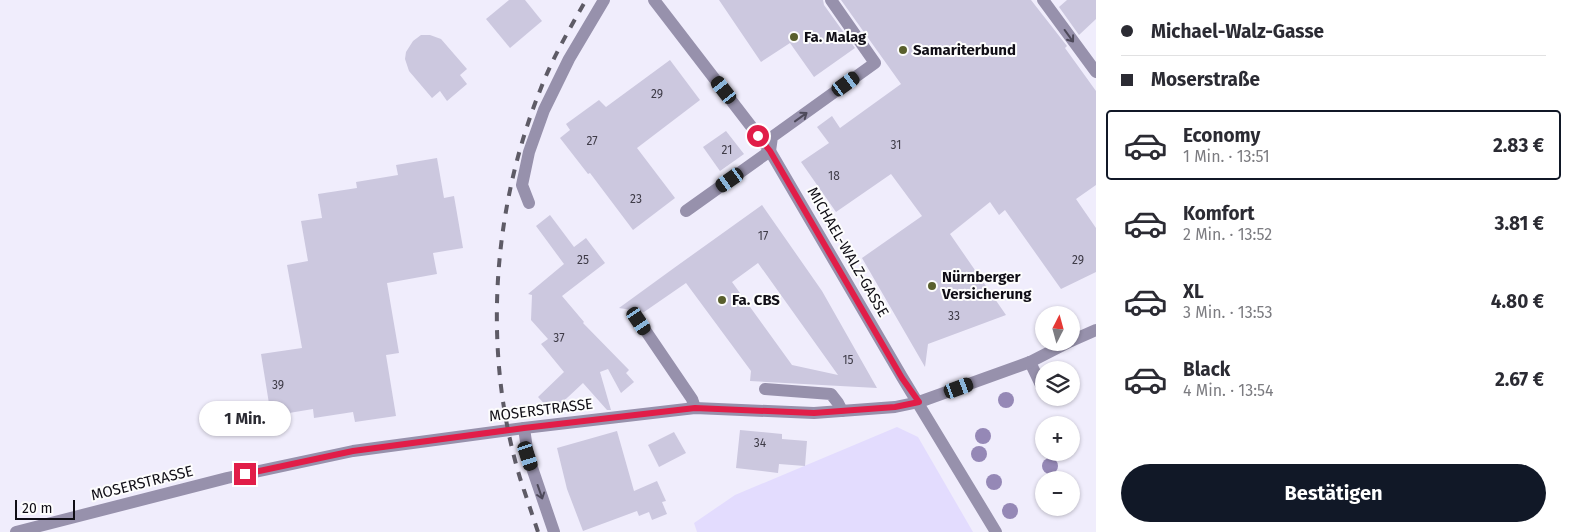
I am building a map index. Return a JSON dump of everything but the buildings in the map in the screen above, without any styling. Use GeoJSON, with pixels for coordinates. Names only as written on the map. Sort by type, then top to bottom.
{"type":"FeatureCollection","features":[{"type":"Feature","properties":{"kind":"street"},"geometry":{"type":"LineString","coordinates":[[529,203],[522,185],[529,152],[544,110],[569,58],[604,0]]}},
{"type":"Feature","properties":{"kind":"street","name":"MICHAEL-WALZ-GASSE"},"geometry":{"type":"LineString","coordinates":[[654,0],[770,151],[902,378],[919,402],[996,532]]}},
{"type":"Feature","properties":{"kind":"street"},"geometry":{"type":"LineString","coordinates":[[686,211],[770,151],[772,137],[875,63],[831,0]]}},
{"type":"Feature","properties":{"kind":"street"},"geometry":{"type":"LineString","coordinates":[[1043,0],[1096,72]]}},
{"type":"Feature","properties":{"kind":"street"},"geometry":{"type":"LineString","coordinates":[[639,321],[692,399],[695,408]]}},
{"type":"Feature","properties":{"kind":"street","name":"MOSERSTRASSE"},"geometry":{"type":"LineString","coordinates":[[1080,337],[1096,330]]}},
{"type":"Feature","properties":{"kind":"street","name":"MOSERSTRASSE"},"geometry":{"type":"LineString","coordinates":[[16,532],[227,478],[353,451],[695,408],[814,413],[895,407],[919,402],[1030,362],[1052,351]]}},
{"type":"Feature","properties":{"kind":"street"},"geometry":{"type":"LineString","coordinates":[[1030,362],[1035,374]]}},
{"type":"Feature","properties":{"kind":"street"},"geometry":{"type":"LineString","coordinates":[[765,389],[831,394],[842,411]]}},
{"type":"Feature","properties":{"kind":"street"},"geometry":{"type":"LineString","coordinates":[[524,428],[528,456],[554,532]]}},
{"type":"Feature","properties":{"kind":"shaded area"},"geometry":{"type":"Polygon","coordinates":[[[897,427],[918,437],[973,532],[697,532],[694,523],[735,495],[897,427]]]}},
{"type":"Feature","properties":{"kind":"railway"},"geometry":{"type":"LineString","coordinates":[[538,532],[520,478],[508,430],[500,381],[497,331],[498,281],[503,231],[512,182],[524,134],[551,65],[586,0]]}},
{"type":"Feature","properties":{"kind":"place","name":"Fa. Malag"},"geometry":{"type":"Point","coordinates":[794,37]}},
{"type":"Feature","properties":{"kind":"place","name":"Samariterbund"},"geometry":{"type":"Point","coordinates":[903,50]}},
{"type":"Feature","properties":{"kind":"place","name":"Nürnberger Versicherung"},"geometry":{"type":"Point","coordinates":[932,286]}},
{"type":"Feature","properties":{"kind":"place","name":"Fa. CBS"},"geometry":{"type":"Point","coordinates":[722,300]}},
{"type":"Feature","properties":{"kind":"route"},"geometry":{"type":"LineString","coordinates":[[245,474],[353,451],[695,408],[814,413],[895,407],[919,402],[902,378],[770,151],[758,136]]}}]}
